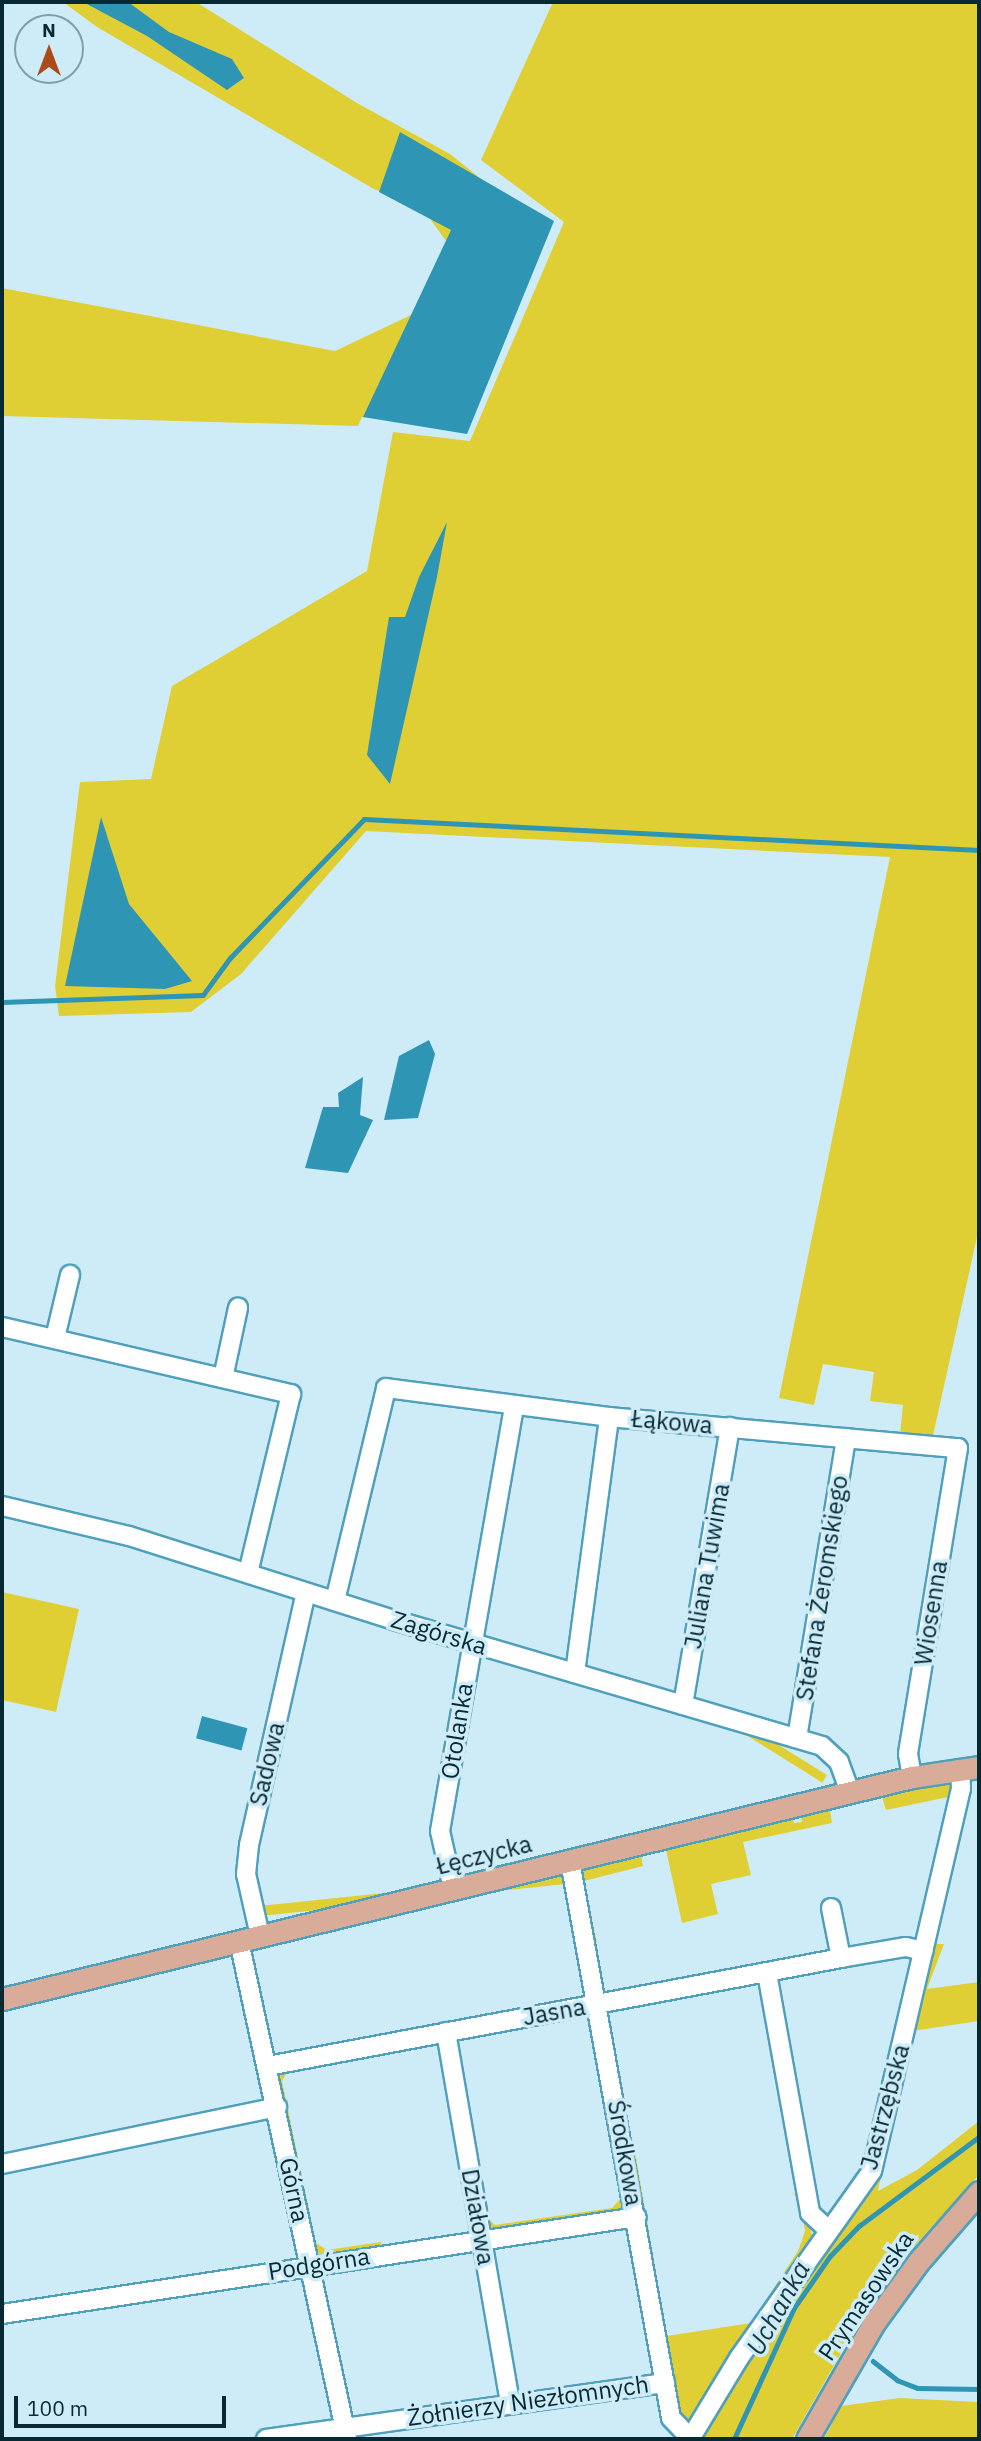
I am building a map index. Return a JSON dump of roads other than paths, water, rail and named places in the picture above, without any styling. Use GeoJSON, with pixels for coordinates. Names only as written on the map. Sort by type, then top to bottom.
{"type":"FeatureCollection","features":[{"type":"Feature","properties":{"kind":"main road","name":"Łęczycka"},"geometry":{"type":"LineString","coordinates":[[2,1999],[912,1777],[970,1768]]}},
{"type":"Feature","properties":{"kind":"main road","name":"Prymasowska"},"geometry":{"type":"LineString","coordinates":[[807,2439],[873,2324],[918,2262],[979,2192]]}},
{"type":"Feature","properties":{"kind":"street"},"geometry":{"type":"LineString","coordinates":[[55,1338],[71,1275]]}},
{"type":"Feature","properties":{"kind":"street"},"geometry":{"type":"LineString","coordinates":[[223,1378],[238,1308]]}},
{"type":"Feature","properties":{"kind":"street"},"geometry":{"type":"LineString","coordinates":[[2,1327],[290,1394],[248,1573]]}},
{"type":"Feature","properties":{"kind":"street","name":"Łąkowa"},"geometry":{"type":"LineString","coordinates":[[335,1601],[387,1388],[610,1417],[958,1448]]}},
{"type":"Feature","properties":{"kind":"street","name":"Otolanka"},"geometry":{"type":"LineString","coordinates":[[453,1889],[440,1831],[514,1406]]}},
{"type":"Feature","properties":{"kind":"street"},"geometry":{"type":"LineString","coordinates":[[575,1673],[610,1417]]}},
{"type":"Feature","properties":{"kind":"street","name":"Juliana Tuwima"},"geometry":{"type":"LineString","coordinates":[[683,1704],[730,1427]]}},
{"type":"Feature","properties":{"kind":"street","name":"Stefana Żeromskiego"},"geometry":{"type":"LineString","coordinates":[[797,1738],[846,1438]]}},
{"type":"Feature","properties":{"kind":"street","name":"Wiosenna"},"geometry":{"type":"LineString","coordinates":[[912,1777],[908,1754],[958,1448]]}},
{"type":"Feature","properties":{"kind":"street","name":"Zagórska"},"geometry":{"type":"LineString","coordinates":[[2,1506],[129,1535],[306,1593],[797,1738],[832,1752],[850,1793]]}},
{"type":"Feature","properties":{"kind":"street","name":"Sadowa"},"geometry":{"type":"LineString","coordinates":[[250,1938],[246,1874],[249,1845],[306,1593]]}},
{"type":"Feature","properties":{"kind":"street","name":"Jastrzębska"},"geometry":{"type":"LineString","coordinates":[[690,2439],[827,2229],[872,2171],[961,1788],[970,1768]]}},
{"type":"Feature","properties":{"kind":"street","name":"Środkowa"},"geometry":{"type":"LineString","coordinates":[[570,1861],[671,2417],[690,2439]]}},
{"type":"Feature","properties":{"kind":"street"},"geometry":{"type":"LineString","coordinates":[[831,1908],[841,1958]]}},
{"type":"Feature","properties":{"kind":"street","name":"Górna"},"geometry":{"type":"LineString","coordinates":[[250,1938],[268,2066],[346,2433]]}},
{"type":"Feature","properties":{"kind":"street","name":"Jasna"},"geometry":{"type":"LineString","coordinates":[[268,2066],[841,1958],[906,1947],[924,1951]]}},
{"type":"Feature","properties":{"kind":"street"},"geometry":{"type":"LineString","coordinates":[[767,1973],[810,2213],[827,2229]]}},
{"type":"Feature","properties":{"kind":"street","name":"Działowa"},"geometry":{"type":"LineString","coordinates":[[446,2032],[510,2402]]}},
{"type":"Feature","properties":{"kind":"street"},"geometry":{"type":"LineString","coordinates":[[2,2164],[277,2107]]}},
{"type":"Feature","properties":{"kind":"street","name":"Podgórna"},"geometry":{"type":"LineString","coordinates":[[2,2314],[636,2217]]}},
{"type":"Feature","properties":{"kind":"street","name":"Żołnierzy Niezłomnych"},"geometry":{"type":"LineString","coordinates":[[266,2439],[346,2433],[510,2402],[665,2383]]}},
{"type":"Feature","properties":{"kind":"water"},"geometry":{"type":"Polygon","coordinates":[[[83,2],[128,2],[169,32],[232,59],[244,78],[227,90],[147,36],[83,2]]]}},
{"type":"Feature","properties":{"kind":"water"},"geometry":{"type":"Polygon","coordinates":[[[400,132],[554,221],[467,434],[363,417],[451,230],[379,192],[400,132]]]}},
{"type":"Feature","properties":{"kind":"water"},"geometry":{"type":"Polygon","coordinates":[[[447,522],[390,784],[367,755],[389,617],[405,617],[419,577],[447,522]]]}},
{"type":"Feature","properties":{"kind":"water"},"geometry":{"type":"Polygon","coordinates":[[[101,817],[129,904],[192,981],[165,989],[65,986],[101,817]]]}},
{"type":"Feature","properties":{"kind":"water"},"geometry":{"type":"Polygon","coordinates":[[[429,1040],[435,1054],[418,1118],[384,1120],[399,1056],[429,1040]]]}},
{"type":"Feature","properties":{"kind":"water"},"geometry":{"type":"Polygon","coordinates":[[[363,1077],[360,1115],[373,1120],[348,1173],[305,1168],[323,1107],[339,1107],[338,1093],[363,1077]]]}},
{"type":"Feature","properties":{"kind":"water"},"geometry":{"type":"Polygon","coordinates":[[[202,1716],[247,1728],[241,1750],[196,1738],[202,1716]]]}},
{"type":"Feature","properties":{"kind":"waterway"},"geometry":{"type":"LineString","coordinates":[[2,1002],[203,995],[230,958],[364,819],[979,850]]}},
{"type":"Feature","properties":{"kind":"waterway","name":"Uchanka"},"geometry":{"type":"LineString","coordinates":[[734,2439],[794,2308],[830,2256],[859,2226],[979,2137]]}},
{"type":"Feature","properties":{"kind":"waterway"},"geometry":{"type":"LineString","coordinates":[[873,2361],[897,2380],[918,2388],[979,2389]]}}]}
